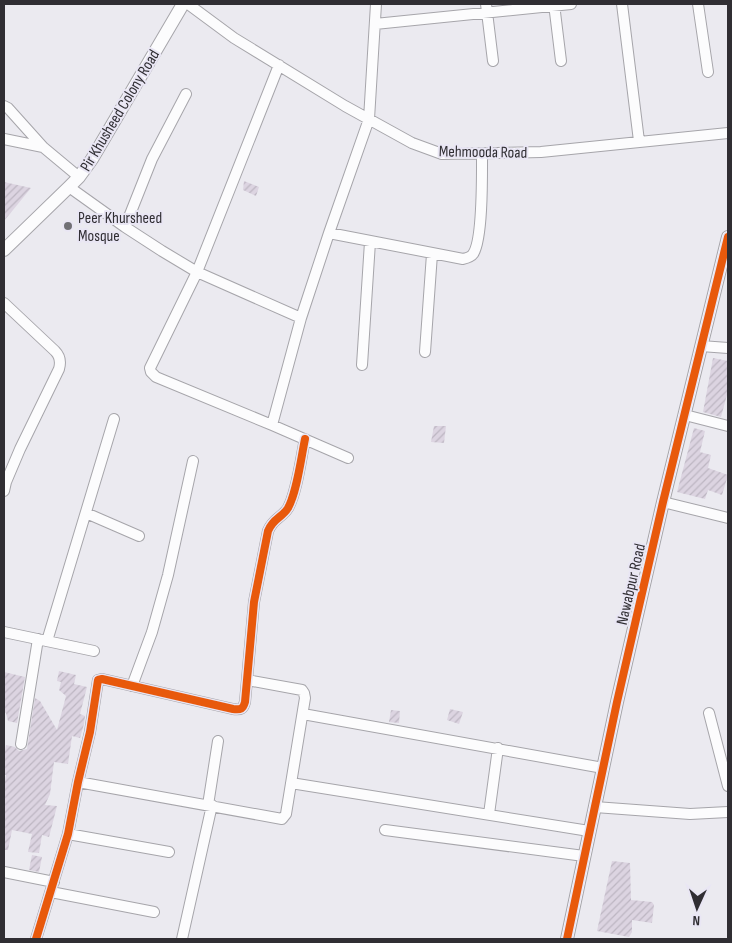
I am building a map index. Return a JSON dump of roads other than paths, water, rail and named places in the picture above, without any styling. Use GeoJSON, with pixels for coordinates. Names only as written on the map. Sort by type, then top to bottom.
{"type":"FeatureCollection","features":[{"type":"Feature","properties":{"kind":"street","name":"Pir Khusheed Colony Road"},"geometry":{"type":"LineString","coordinates":[[4,250],[79,177],[92,159],[183,4]]}},
{"type":"Feature","properties":{"kind":"street","name":"Mehmooda Road"},"geometry":{"type":"LineString","coordinates":[[188,4],[234,38],[369,119],[412,143],[442,154],[541,152],[728,133]]}},
{"type":"Feature","properties":{"kind":"street"},"geometry":{"type":"LineString","coordinates":[[272,425],[301,318],[369,119],[376,4]]}},
{"type":"Feature","properties":{"kind":"street"},"geometry":{"type":"LineString","coordinates":[[375,24],[487,8],[570,4]]}},
{"type":"Feature","properties":{"kind":"street"},"geometry":{"type":"LineString","coordinates":[[622,4],[638,141]]}},
{"type":"Feature","properties":{"kind":"street"},"geometry":{"type":"LineString","coordinates":[[698,4],[708,72]]}},
{"type":"Feature","properties":{"kind":"street"},"geometry":{"type":"LineString","coordinates":[[554,5],[561,61]]}},
{"type":"Feature","properties":{"kind":"street"},"geometry":{"type":"LineString","coordinates":[[487,8],[492,61]]}},
{"type":"Feature","properties":{"kind":"street"},"geometry":{"type":"LineString","coordinates":[[279,65],[197,272],[150,368],[156,377],[348,458]]}},
{"type":"Feature","properties":{"kind":"street"},"geometry":{"type":"LineString","coordinates":[[125,228],[152,159],[186,94]]}},
{"type":"Feature","properties":{"kind":"street"},"geometry":{"type":"LineString","coordinates":[[4,106],[8,108],[43,147],[79,177]]}},
{"type":"Feature","properties":{"kind":"street"},"geometry":{"type":"LineString","coordinates":[[4,139],[43,147]]}},
{"type":"Feature","properties":{"kind":"street"},"geometry":{"type":"LineString","coordinates":[[329,233],[463,260],[469,258],[474,253],[477,243],[481,214],[482,153]]}},
{"type":"Feature","properties":{"kind":"street"},"geometry":{"type":"LineString","coordinates":[[69,187],[125,228],[197,272],[301,318]]}},
{"type":"Feature","properties":{"kind":"street","name":"Nawabpur Road"},"geometry":{"type":"LineString","coordinates":[[567,939],[617,702],[728,238]]}},
{"type":"Feature","properties":{"kind":"street"},"geometry":{"type":"LineString","coordinates":[[362,365],[370,242]]}},
{"type":"Feature","properties":{"kind":"street"},"geometry":{"type":"LineString","coordinates":[[425,352],[432,254]]}},
{"type":"Feature","properties":{"kind":"street"},"geometry":{"type":"LineString","coordinates":[[4,303],[58,354],[61,364],[4,485]]}},
{"type":"Feature","properties":{"kind":"street"},"geometry":{"type":"LineString","coordinates":[[701,346],[728,348]]}},
{"type":"Feature","properties":{"kind":"street"},"geometry":{"type":"LineString","coordinates":[[685,415],[728,426]]}},
{"type":"Feature","properties":{"kind":"street"},"geometry":{"type":"LineString","coordinates":[[21,744],[43,640],[86,513],[114,418]]}},
{"type":"Feature","properties":{"kind":"street"},"geometry":{"type":"LineString","coordinates":[[36,939],[68,834],[90,732],[98,680],[102,679],[233,709],[240,710],[243,707],[254,602],[268,531],[273,521],[289,507],[295,487],[304,439]]}},
{"type":"Feature","properties":{"kind":"street"},"geometry":{"type":"LineString","coordinates":[[132,686],[152,632],[168,575],[193,461]]}},
{"type":"Feature","properties":{"kind":"street"},"geometry":{"type":"LineString","coordinates":[[664,502],[728,518]]}},
{"type":"Feature","properties":{"kind":"street"},"geometry":{"type":"LineString","coordinates":[[86,513],[139,536]]}},
{"type":"Feature","properties":{"kind":"street"},"geometry":{"type":"LineString","coordinates":[[4,632],[94,651]]}},
{"type":"Feature","properties":{"kind":"street"},"geometry":{"type":"LineString","coordinates":[[78,782],[282,819],[286,814],[303,714],[304,693],[302,690],[247,680]]}},
{"type":"Feature","properties":{"kind":"street"},"geometry":{"type":"LineString","coordinates":[[710,713],[728,786]]}},
{"type":"Feature","properties":{"kind":"street"},"geometry":{"type":"LineString","coordinates":[[303,714],[603,768]]}},
{"type":"Feature","properties":{"kind":"street"},"geometry":{"type":"LineString","coordinates":[[182,939],[210,805],[218,741]]}},
{"type":"Feature","properties":{"kind":"street"},"geometry":{"type":"LineString","coordinates":[[489,814],[498,748]]}},
{"type":"Feature","properties":{"kind":"street"},"geometry":{"type":"LineString","coordinates":[[291,783],[590,830]]}},
{"type":"Feature","properties":{"kind":"street"},"geometry":{"type":"LineString","coordinates":[[595,807],[690,814],[728,812]]}},
{"type":"Feature","properties":{"kind":"street"},"geometry":{"type":"LineString","coordinates":[[385,830],[584,856]]}},
{"type":"Feature","properties":{"kind":"street"},"geometry":{"type":"LineString","coordinates":[[68,834],[169,852]]}},
{"type":"Feature","properties":{"kind":"street"},"geometry":{"type":"LineString","coordinates":[[4,872],[53,887],[154,912]]}},
{"type":"Feature","properties":{"kind":"place","name":"Peer Khursheed Mosque"},"geometry":{"type":"Point","coordinates":[68,226]}}]}
